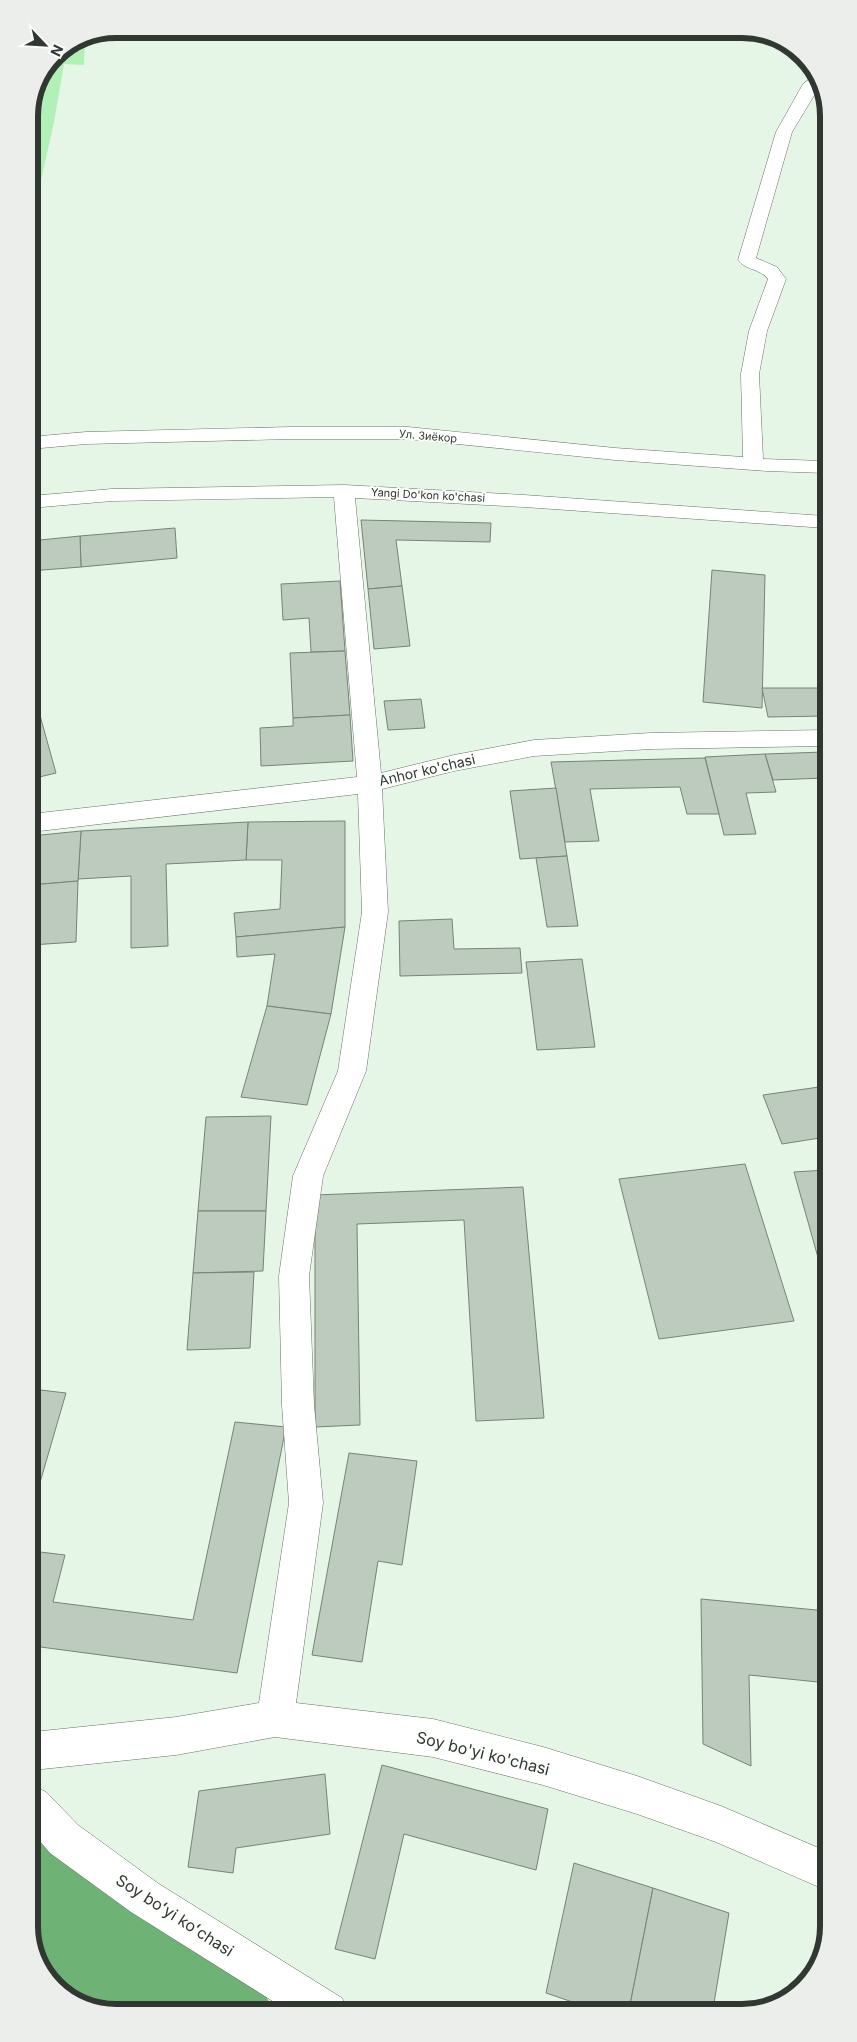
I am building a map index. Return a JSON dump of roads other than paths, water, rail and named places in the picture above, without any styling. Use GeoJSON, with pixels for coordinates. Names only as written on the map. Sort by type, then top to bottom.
{"type":"FeatureCollection","features":[{"type":"Feature","properties":{"kind":"street"},"geometry":{"type":"LineString","coordinates":[[753,464],[750,374],[758,331],[777,279],[771,271],[747,260],[784,132],[812,83]]}},
{"type":"Feature","properties":{"kind":"street","name":"Ул. Зиёкор"},"geometry":{"type":"LineString","coordinates":[[38,443],[86,438],[291,433],[408,433],[615,454],[819,467]]}},
{"type":"Feature","properties":{"kind":"street"},"geometry":{"type":"LineString","coordinates":[[275,1719],[306,1503],[298,1405],[294,1276],[308,1176],[352,1071],[375,912],[370,784],[344,490]]}},
{"type":"Feature","properties":{"kind":"street","name":"Yangi Do'kon ko'chasi"},"geometry":{"type":"LineString","coordinates":[[38,501],[112,495],[344,490],[819,522]]}},
{"type":"Feature","properties":{"kind":"street","name":"Anhor ko'chasi"},"geometry":{"type":"LineString","coordinates":[[38,822],[370,784],[454,763],[534,748],[651,741],[819,738]]}},
{"type":"Feature","properties":{"kind":"street","name":"Soy bo'yi ko'chasi"},"geometry":{"type":"LineString","coordinates":[[38,1750],[176,1736],[275,1719],[433,1738],[543,1766],[637,1795],[721,1825],[819,1868]]}},
{"type":"Feature","properties":{"kind":"street","name":"Soy boʻyi koʻchasi"},"geometry":{"type":"LineString","coordinates":[[38,1810],[64,1839],[145,1898],[315,2004]]}},
{"type":"Feature","properties":{"kind":"waterway"},"geometry":{"type":"LineString","coordinates":[[38,1902],[193,2004]]}}]}
